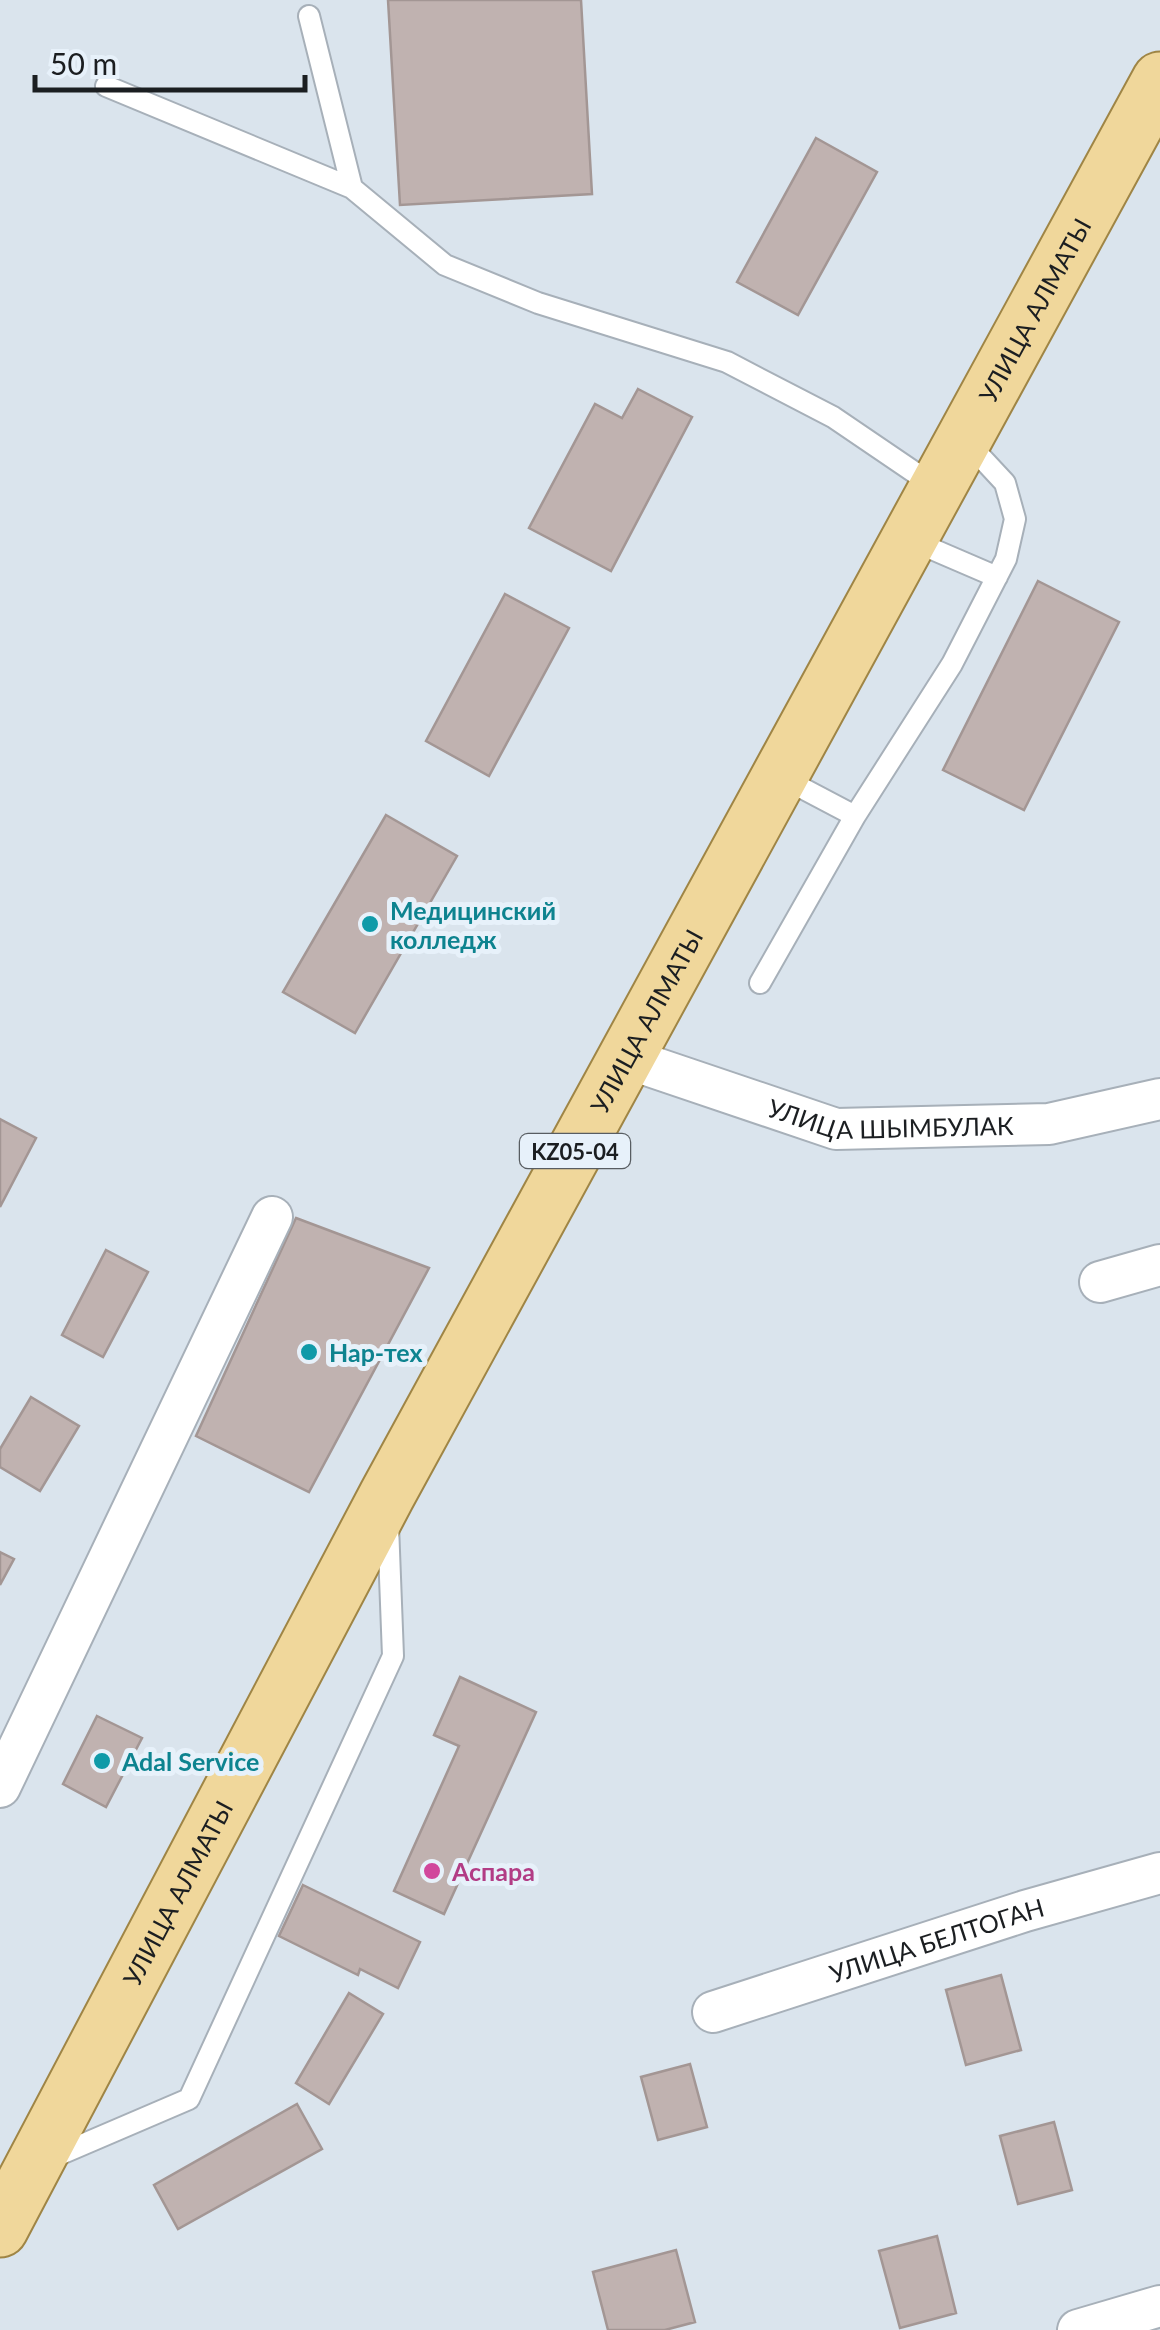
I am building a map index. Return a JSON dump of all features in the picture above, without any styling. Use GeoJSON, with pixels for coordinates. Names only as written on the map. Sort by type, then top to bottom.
{"type":"FeatureCollection","features":[{"type":"Feature","properties":{"kind":"main road","name":"УЛИЦА АЛМАТЫ"},"geometry":{"type":"LineString","coordinates":[[0,2228],[388,1494],[1160,80]]}},
{"type":"Feature","properties":{"kind":"street","name":"УЛИЦА ШЫМБУЛАК"},"geometry":{"type":"LineString","coordinates":[[626,1058],[836,1128],[1049,1124],[1160,1100]]}},
{"type":"Feature","properties":{"kind":"street"},"geometry":{"type":"LineString","coordinates":[[0,1787],[272,1218]]}},
{"type":"Feature","properties":{"kind":"street"},"geometry":{"type":"LineString","coordinates":[[1100,1282],[1160,1265]]}},
{"type":"Feature","properties":{"kind":"street","name":"УЛИЦА БЕЛТОГАН"},"geometry":{"type":"LineString","coordinates":[[714,2012],[1025,1911],[1160,1873]]}},
{"type":"Feature","properties":{"kind":"street"},"geometry":{"type":"LineString","coordinates":[[1078,2330],[1158,2314]]}},
{"type":"Feature","properties":{"kind":"lane"},"geometry":{"type":"LineString","coordinates":[[309,16],[352,188]]}},
{"type":"Feature","properties":{"kind":"lane"},"geometry":{"type":"LineString","coordinates":[[106,86],[352,188],[445,265],[538,303],[727,362],[833,417],[937,488]]}},
{"type":"Feature","properties":{"kind":"lane"},"geometry":{"type":"LineString","coordinates":[[760,984],[855,816],[952,664],[1006,559],[1015,519],[1005,484],[964,439]]}},
{"type":"Feature","properties":{"kind":"lane"},"geometry":{"type":"LineString","coordinates":[[909,540],[997,577]]}},
{"type":"Feature","properties":{"kind":"lane"},"geometry":{"type":"LineString","coordinates":[[780,776],[855,816]]}},
{"type":"Feature","properties":{"kind":"lane"},"geometry":{"type":"LineString","coordinates":[[33,2165],[189,2099],[392,1656],[388,1494]]}},
{"type":"Feature","properties":{"kind":"building"},"geometry":{"type":"Polygon","coordinates":[[[388,0],[581,0],[592,194],[400,205],[388,0]]]}},
{"type":"Feature","properties":{"kind":"building"},"geometry":{"type":"Polygon","coordinates":[[[816,138],[877,172],[798,315],[737,282],[816,138]]]}},
{"type":"Feature","properties":{"kind":"building"},"geometry":{"type":"Polygon","coordinates":[[[638,389],[692,417],[611,571],[529,528],[595,404],[622,418],[638,389]]]}},
{"type":"Feature","properties":{"kind":"building"},"geometry":{"type":"Polygon","coordinates":[[[1038,581],[1119,622],[1024,810],[943,770],[1038,581]]]}},
{"type":"Feature","properties":{"kind":"building"},"geometry":{"type":"Polygon","coordinates":[[[505,594],[569,628],[489,776],[426,741],[505,594]]]}},
{"type":"Feature","properties":{"kind":"building","name":"Медицинский колледж"},"geometry":{"type":"Polygon","coordinates":[[[386,815],[457,856],[355,1033],[283,992],[386,815]]]}},
{"type":"Feature","properties":{"kind":"building"},"geometry":{"type":"Polygon","coordinates":[[[0,1119],[36,1138],[0,1207],[0,1119]]]}},
{"type":"Feature","properties":{"kind":"building","name":"Нар-тех"},"geometry":{"type":"Polygon","coordinates":[[[296,1218],[429,1268],[309,1492],[196,1436],[296,1218]]]}},
{"type":"Feature","properties":{"kind":"building"},"geometry":{"type":"Polygon","coordinates":[[[106,1250],[148,1272],[103,1357],[62,1335],[106,1250]]]}},
{"type":"Feature","properties":{"kind":"building"},"geometry":{"type":"Polygon","coordinates":[[[31,1397],[79,1426],[40,1491],[0,1467],[0,1449],[31,1397]]]}},
{"type":"Feature","properties":{"kind":"building"},"geometry":{"type":"Polygon","coordinates":[[[0,1552],[14,1559],[0,1585],[0,1552]]]}},
{"type":"Feature","properties":{"kind":"building"},"geometry":{"type":"Polygon","coordinates":[[[460,1677],[536,1712],[444,1914],[394,1891],[459,1746],[434,1735],[460,1677]]]}},
{"type":"Feature","properties":{"kind":"building","name":"Adal Service"},"geometry":{"type":"Polygon","coordinates":[[[97,1716],[142,1738],[106,1807],[63,1784],[97,1716]]]}},
{"type":"Feature","properties":{"kind":"building"},"geometry":{"type":"Polygon","coordinates":[[[303,1885],[420,1942],[398,1988],[360,1969],[358,1975],[279,1936],[303,1885]]]}},
{"type":"Feature","properties":{"kind":"building"},"geometry":{"type":"Polygon","coordinates":[[[1001,1975],[1021,2050],[966,2065],[946,1990],[1001,1975]]]}},
{"type":"Feature","properties":{"kind":"building"},"geometry":{"type":"Polygon","coordinates":[[[349,1993],[383,2014],[329,2104],[296,2083],[349,1993]]]}},
{"type":"Feature","properties":{"kind":"building"},"geometry":{"type":"Polygon","coordinates":[[[690,2064],[707,2127],[658,2140],[641,2077],[690,2064]]]}},
{"type":"Feature","properties":{"kind":"building"},"geometry":{"type":"Polygon","coordinates":[[[297,2104],[322,2149],[178,2229],[154,2185],[297,2104]]]}},
{"type":"Feature","properties":{"kind":"building"},"geometry":{"type":"Polygon","coordinates":[[[1054,2122],[1072,2190],[1018,2204],[1000,2136],[1054,2122]]]}},
{"type":"Feature","properties":{"kind":"building"},"geometry":{"type":"Polygon","coordinates":[[[937,2236],[956,2313],[900,2328],[879,2251],[937,2236]]]}},
{"type":"Feature","properties":{"kind":"building"},"geometry":{"type":"Polygon","coordinates":[[[676,2250],[695,2322],[665,2330],[608,2330],[593,2272],[676,2250]]]}},
{"type":"Feature","properties":{"kind":"place","name":"Медицинский колледж"},"geometry":{"type":"Point","coordinates":[370,924]}},
{"type":"Feature","properties":{"kind":"place","name":"Нар-тех"},"geometry":{"type":"Point","coordinates":[309,1352]}},
{"type":"Feature","properties":{"kind":"place","name":"Adal Service"},"geometry":{"type":"Point","coordinates":[102,1761]}},
{"type":"Feature","properties":{"kind":"place","name":"Аспара"},"geometry":{"type":"Point","coordinates":[432,1871]}}]}
